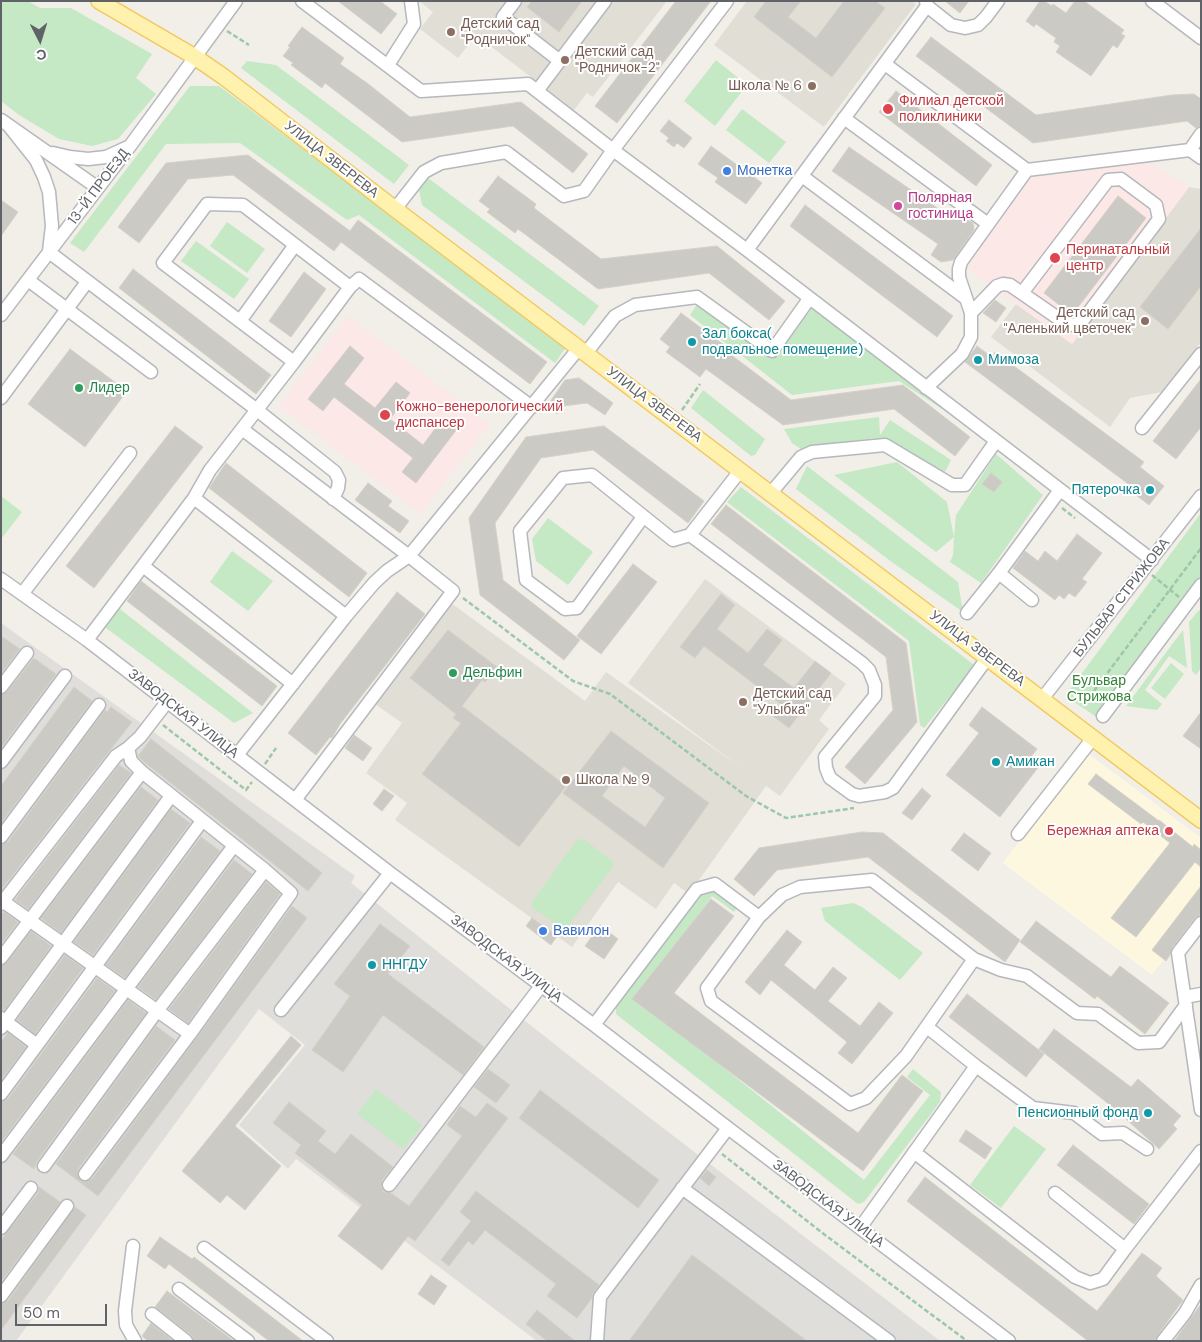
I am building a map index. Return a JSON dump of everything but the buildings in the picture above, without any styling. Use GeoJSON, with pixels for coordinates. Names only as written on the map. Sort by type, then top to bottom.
{"type":"FeatureCollection","features":[{"type":"Feature","properties":{"kind":"main road","name":"УЛИЦА ЗВЕРЕВА"},"geometry":{"type":"LineString","coordinates":[[99,1],[195,57],[224,77],[395,209],[1201,820]]}},
{"type":"Feature","properties":{"kind":"street","name":"13-Й ПРОЕЗД"},"geometry":{"type":"LineString","coordinates":[[1,315],[130,146],[236,1]]}},
{"type":"Feature","properties":{"kind":"street"},"geometry":{"type":"LineString","coordinates":[[302,1],[420,91],[528,84],[1152,560]]}},
{"type":"Feature","properties":{"kind":"street"},"geometry":{"type":"LineString","coordinates":[[388,65],[414,24],[410,1]]}},
{"type":"Feature","properties":{"kind":"street"},"geometry":{"type":"LineString","coordinates":[[515,1],[503,17],[560,61]]}},
{"type":"Feature","properties":{"kind":"street"},"geometry":{"type":"LineString","coordinates":[[537,91],[605,1]]}},
{"type":"Feature","properties":{"kind":"street"},"geometry":{"type":"LineString","coordinates":[[395,209],[424,172],[441,164],[506,152],[564,196],[584,191],[727,1]]}},
{"type":"Feature","properties":{"kind":"street"},"geometry":{"type":"LineString","coordinates":[[747,250],[927,4],[951,25],[965,28],[978,24],[998,1]]}},
{"type":"Feature","properties":{"kind":"street"},"geometry":{"type":"LineString","coordinates":[[1152,1],[1201,38]]}},
{"type":"Feature","properties":{"kind":"street"},"geometry":{"type":"LineString","coordinates":[[884,64],[1027,170],[1190,150],[1201,158]]}},
{"type":"Feature","properties":{"kind":"street"},"geometry":{"type":"LineString","coordinates":[[844,118],[988,224]]}},
{"type":"Feature","properties":{"kind":"street"},"geometry":{"type":"LineString","coordinates":[[5,123],[98,188]]}},
{"type":"Feature","properties":{"kind":"street"},"geometry":{"type":"LineString","coordinates":[[5,123],[36,160],[44,177],[49,192],[52,226],[49,252],[257,410],[335,472],[339,480],[338,488],[332,499]]}},
{"type":"Feature","properties":{"kind":"street"},"geometry":{"type":"LineString","coordinates":[[1190,150],[1201,134]]}},
{"type":"Feature","properties":{"kind":"street"},"geometry":{"type":"LineString","coordinates":[[44,150],[70,157],[88,159],[106,156],[130,146]]}},
{"type":"Feature","properties":{"kind":"street"},"geometry":{"type":"LineString","coordinates":[[926,388],[962,354],[971,337],[971,313],[964,297],[959,277],[961,262],[1027,170]]}},
{"type":"Feature","properties":{"kind":"street"},"geometry":{"type":"LineString","coordinates":[[802,176],[964,297]]}},
{"type":"Feature","properties":{"kind":"street"},"geometry":{"type":"LineString","coordinates":[[971,313],[997,286],[1010,285],[1068,325],[1080,324],[1159,219],[1156,205],[1121,179],[1108,180],[1022,293]]}},
{"type":"Feature","properties":{"kind":"street"},"geometry":{"type":"LineString","coordinates":[[294,362],[163,263],[207,204],[243,205],[350,287]]}},
{"type":"Feature","properties":{"kind":"street"},"geometry":{"type":"LineString","coordinates":[[240,321],[295,245]]}},
{"type":"Feature","properties":{"kind":"street"},"geometry":{"type":"LineString","coordinates":[[87,640],[194,498],[210,470],[350,287],[359,279],[532,406]]}},
{"type":"Feature","properties":{"kind":"street"},"geometry":{"type":"LineString","coordinates":[[28,280],[152,372]]}},
{"type":"Feature","properties":{"kind":"street"},"geometry":{"type":"LineString","coordinates":[[1,398],[87,282]]}},
{"type":"Feature","properties":{"kind":"street"},"geometry":{"type":"LineString","coordinates":[[237,755],[374,583],[387,571],[409,556],[532,406],[615,316],[635,305],[697,297],[772,351],[809,299]]}},
{"type":"Feature","properties":{"kind":"street"},"geometry":{"type":"LineString","coordinates":[[1142,428],[1201,354]]}},
{"type":"Feature","properties":{"kind":"street"},"geometry":{"type":"LineString","coordinates":[[242,429],[453,591],[295,800]]}},
{"type":"Feature","properties":{"kind":"street"},"geometry":{"type":"LineString","coordinates":[[770,494],[801,457],[812,452],[885,445],[952,485],[966,485],[996,442]]}},
{"type":"Feature","properties":{"kind":"street"},"geometry":{"type":"LineString","coordinates":[[22,594],[130,453]]}},
{"type":"Feature","properties":{"kind":"street"},"geometry":{"type":"LineString","coordinates":[[643,517],[577,608],[565,609],[526,580],[520,531],[563,478],[592,475],[673,540],[690,535],[740,471]]}},
{"type":"Feature","properties":{"kind":"street"},"geometry":{"type":"LineString","coordinates":[[966,612],[1000,573],[1060,490]]}},
{"type":"Feature","properties":{"kind":"street","name":"БУЛЬВАР СТРИЖОВА"},"geometry":{"type":"LineString","coordinates":[[1042,699],[1201,496]]}},
{"type":"Feature","properties":{"kind":"street"},"geometry":{"type":"LineString","coordinates":[[194,498],[346,616]]}},
{"type":"Feature","properties":{"kind":"street"},"geometry":{"type":"LineString","coordinates":[[690,535],[869,670],[875,696],[826,757],[826,768],[830,778],[852,794],[859,796],[885,792],[893,788],[988,657]]}},
{"type":"Feature","properties":{"kind":"street"},"geometry":{"type":"LineString","coordinates":[[143,566],[294,684]]}},
{"type":"Feature","properties":{"kind":"street"},"geometry":{"type":"LineString","coordinates":[[1000,573],[1032,600]]}},
{"type":"Feature","properties":{"kind":"street","name":"ЗАВОДСКАЯ УЛИЦА"},"geometry":{"type":"LineString","coordinates":[[1,579],[87,640],[390,873],[594,1025],[1009,1341]]}},
{"type":"Feature","properties":{"kind":"street"},"geometry":{"type":"LineString","coordinates":[[1103,716],[1200,588]]}},
{"type":"Feature","properties":{"kind":"street"},"geometry":{"type":"LineString","coordinates":[[1,688],[27,653]]}},
{"type":"Feature","properties":{"kind":"street"},"geometry":{"type":"LineString","coordinates":[[1,762],[65,676]]}},
{"type":"Feature","properties":{"kind":"street"},"geometry":{"type":"LineString","coordinates":[[167,702],[140,737],[116,756],[2,902],[190,1034]]}},
{"type":"Feature","properties":{"kind":"street"},"geometry":{"type":"LineString","coordinates":[[1,838],[99,705]]}},
{"type":"Feature","properties":{"kind":"street"},"geometry":{"type":"LineString","coordinates":[[1018,834],[1093,738]]}},
{"type":"Feature","properties":{"kind":"street"},"geometry":{"type":"LineString","coordinates":[[85,1174],[190,1034],[292,893],[142,772],[131,761],[128,748]]}},
{"type":"Feature","properties":{"kind":"street"},"geometry":{"type":"LineString","coordinates":[[1,958],[142,772]]}},
{"type":"Feature","properties":{"kind":"street"},"geometry":{"type":"LineString","coordinates":[[37,1045],[3,1022],[63,944],[171,796]]}},
{"type":"Feature","properties":{"kind":"street"},"geometry":{"type":"LineString","coordinates":[[1,1094],[202,821]]}},
{"type":"Feature","properties":{"kind":"street"},"geometry":{"type":"LineString","coordinates":[[1,1156],[233,847]]}},
{"type":"Feature","properties":{"kind":"street"},"geometry":{"type":"LineString","coordinates":[[44,1166],[157,1010],[265,870]]}},
{"type":"Feature","properties":{"kind":"street"},"geometry":{"type":"LineString","coordinates":[[280,1010],[390,873]]}},
{"type":"Feature","properties":{"kind":"street"},"geometry":{"type":"LineString","coordinates":[[974,959],[906,1056],[866,1098],[850,1104],[711,1001],[707,988],[759,917],[782,895],[800,887],[872,880],[974,959],[1001,970],[1027,976],[1077,1013],[1098,1014],[1138,1043],[1158,1042],[1185,1001],[1201,994]]}},
{"type":"Feature","properties":{"kind":"street"},"geometry":{"type":"LineString","coordinates":[[594,1025],[697,889],[715,884],[759,917]]}},
{"type":"Feature","properties":{"kind":"street"},"geometry":{"type":"LineString","coordinates":[[1201,923],[1178,953],[1201,1110]]}},
{"type":"Feature","properties":{"kind":"street"},"geometry":{"type":"LineString","coordinates":[[389,1185],[541,986]]}},
{"type":"Feature","properties":{"kind":"street"},"geometry":{"type":"LineString","coordinates":[[927,1027],[1033,1108],[1074,1114],[1102,1134],[1123,1133],[1147,1149]]}},
{"type":"Feature","properties":{"kind":"street"},"geometry":{"type":"LineString","coordinates":[[860,1228],[976,1066]]}},
{"type":"Feature","properties":{"kind":"street"},"geometry":{"type":"LineString","coordinates":[[597,1341],[600,1297],[728,1128]]}},
{"type":"Feature","properties":{"kind":"street"},"geometry":{"type":"LineString","coordinates":[[914,1152],[1075,1277],[1090,1283],[1103,1279],[1201,1151]]}},
{"type":"Feature","properties":{"kind":"street"},"geometry":{"type":"LineString","coordinates":[[1,1228],[31,1188]]}},
{"type":"Feature","properties":{"kind":"street"},"geometry":{"type":"LineString","coordinates":[[682,1188],[889,1341]]}},
{"type":"Feature","properties":{"kind":"street"},"geometry":{"type":"LineString","coordinates":[[1055,1193],[1125,1249]]}},
{"type":"Feature","properties":{"kind":"street"},"geometry":{"type":"LineString","coordinates":[[1,1296],[67,1206]]}},
{"type":"Feature","properties":{"kind":"street"},"geometry":{"type":"LineString","coordinates":[[133,1246],[125,1311],[126,1325],[134,1341]]}},
{"type":"Feature","properties":{"kind":"street"},"geometry":{"type":"LineString","coordinates":[[204,1248],[327,1341]]}},
{"type":"Feature","properties":{"kind":"street"},"geometry":{"type":"LineString","coordinates":[[1163,1341],[1185,1312],[1201,1285]]}},
{"type":"Feature","properties":{"kind":"street"},"geometry":{"type":"LineString","coordinates":[[178,1289],[248,1341]]}},
{"type":"Feature","properties":{"kind":"street"},"geometry":{"type":"LineString","coordinates":[[152,1314],[186,1341]]}},
{"type":"Feature","properties":{"kind":"path"},"geometry":{"type":"LineString","coordinates":[[227,31],[249,45]]}},
{"type":"Feature","properties":{"kind":"path"},"geometry":{"type":"LineString","coordinates":[[1085,703],[1201,548]]}},
{"type":"Feature","properties":{"kind":"path"},"geometry":{"type":"LineString","coordinates":[[453,591],[573,681],[610,694],[746,796],[786,818],[859,807]]}},
{"type":"Feature","properties":{"kind":"path"},"geometry":{"type":"LineString","coordinates":[[158,721],[246,790]]}},
{"type":"Feature","properties":{"kind":"path"},"geometry":{"type":"LineString","coordinates":[[713,1147],[825,1235],[967,1341]]}},
{"type":"Feature","properties":{"kind":"shaded area","name":"Детский сад \"Родничок-2\""},"geometry":{"type":"Polygon","coordinates":[[[419,1],[667,1],[593,97],[587,93],[574,110],[476,35],[458,58],[420,29],[433,12],[419,1]]]}},
{"type":"Feature","properties":{"kind":"shaded area","name":"Школа № 6"},"geometry":{"type":"Polygon","coordinates":[[[747,1],[912,1],[916,4],[824,127],[714,45],[747,1]]]}},
{"type":"Feature","properties":{"kind":"shaded area","name":"Перинатальный центр"},"geometry":{"type":"Polygon","coordinates":[[[1149,161],[1189,187],[1072,344],[967,269],[982,246],[979,242],[1026,179],[1149,161]]]}},
{"type":"Feature","properties":{"kind":"shaded area","name":"Детский сад \"Аленький цветочек\""},"geometry":{"type":"Polygon","coordinates":[[[1189,187],[1201,189],[1201,342],[1162,392],[1130,398],[1110,427],[991,337],[1016,304],[1072,344],[1189,187]]]}},
{"type":"Feature","properties":{"kind":"shaded area","name":"Кожно-венерологический диспансер"},"geometry":{"type":"Polygon","coordinates":[[[348,316],[490,424],[421,514],[279,406],[348,316]]]}},
{"type":"Feature","properties":{"kind":"shaded area","name":"Школа № 9"},"geometry":{"type":"Polygon","coordinates":[[[705,579],[846,684],[819,720],[829,729],[780,796],[766,786],[689,894],[674,883],[656,909],[618,882],[572,947],[395,820],[407,803],[366,773],[402,723],[375,704],[451,603],[585,701],[606,672],[740,767],[628,683],[705,579]]]}},
{"type":"Feature","properties":{"kind":"shaded area"},"geometry":{"type":"Polygon","coordinates":[[[1,623],[355,876],[351,883],[567,1054],[940,1341],[537,1341],[296,1159],[288,1169],[239,1125],[305,1045],[259,1009],[16,1341],[1,1341],[1,623]]]}},
{"type":"Feature","properties":{"kind":"shaded area"},"geometry":{"type":"Polygon","coordinates":[[[1086,752],[1201,838],[1201,910],[1152,975],[1003,863],[1086,752]]]}},
{"type":"Feature","properties":{"kind":"green space"},"geometry":{"type":"Polygon","coordinates":[[[1,1],[28,1],[40,8],[71,8],[152,54],[136,78],[156,94],[118,139],[92,146],[59,139],[19,115],[1,101],[1,1]]]}},
{"type":"Feature","properties":{"kind":"green space"},"geometry":{"type":"Polygon","coordinates":[[[716,60],[747,85],[715,126],[684,101],[716,60]]]}},
{"type":"Feature","properties":{"kind":"green space"},"geometry":{"type":"Polygon","coordinates":[[[247,61],[276,65],[409,165],[394,184],[241,68],[247,61]]]}},
{"type":"Feature","properties":{"kind":"green space"},"geometry":{"type":"Polygon","coordinates":[[[190,86],[219,86],[566,347],[555,363],[359,215],[347,220],[240,143],[166,144],[84,252],[70,243],[190,86]]]}},
{"type":"Feature","properties":{"kind":"green space"},"geometry":{"type":"Polygon","coordinates":[[[742,109],[786,142],[769,163],[726,130],[742,109]]]}},
{"type":"Feature","properties":{"kind":"green space"},"geometry":{"type":"Polygon","coordinates":[[[428,178],[599,306],[584,326],[422,205],[419,190],[428,178]]]}},
{"type":"Feature","properties":{"kind":"green space"},"geometry":{"type":"Polygon","coordinates":[[[227,222],[265,249],[247,273],[210,246],[227,222]]]}},
{"type":"Feature","properties":{"kind":"green space"},"geometry":{"type":"Polygon","coordinates":[[[196,241],[249,279],[234,299],[181,261],[196,241]]]}},
{"type":"Feature","properties":{"kind":"green space"},"geometry":{"type":"Polygon","coordinates":[[[698,303],[769,357],[776,354],[812,308],[973,429],[899,381],[792,395],[690,315],[698,303]]]}},
{"type":"Feature","properties":{"kind":"green space"},"geometry":{"type":"Polygon","coordinates":[[[703,390],[765,439],[755,455],[751,456],[691,408],[703,390]]]}},
{"type":"Feature","properties":{"kind":"green space"},"geometry":{"type":"Polygon","coordinates":[[[879,417],[880,435],[890,420],[951,460],[945,472],[897,446],[875,438],[814,446],[804,451],[792,443],[784,429],[879,417]]]}},
{"type":"Feature","properties":{"kind":"green space"},"geometry":{"type":"Polygon","coordinates":[[[996,454],[1043,495],[981,583],[950,562],[953,555],[956,515],[996,454]]]}},
{"type":"Feature","properties":{"kind":"green space"},"geometry":{"type":"Polygon","coordinates":[[[897,462],[947,502],[954,537],[936,552],[834,475],[897,462]]]}},
{"type":"Feature","properties":{"kind":"green space"},"geometry":{"type":"Polygon","coordinates":[[[807,466],[958,582],[963,612],[889,560],[796,489],[807,466]]]}},
{"type":"Feature","properties":{"kind":"green space"},"geometry":{"type":"Polygon","coordinates":[[[741,487],[973,664],[972,669],[924,728],[920,725],[909,641],[727,502],[741,487]]]}},
{"type":"Feature","properties":{"kind":"green space"},"geometry":{"type":"Polygon","coordinates":[[[1,496],[22,512],[1,539],[1,496]]]}},
{"type":"Feature","properties":{"kind":"green space","name":"Бульвар Стрижова"},"geometry":{"type":"Polygon","coordinates":[[[1201,513],[1201,588],[1104,722],[1065,696],[1201,513]]]}},
{"type":"Feature","properties":{"kind":"green space"},"geometry":{"type":"Polygon","coordinates":[[[548,518],[593,552],[568,585],[536,561],[532,539],[548,518]]]}},
{"type":"Feature","properties":{"kind":"green space"},"geometry":{"type":"Polygon","coordinates":[[[232,551],[273,581],[248,611],[210,582],[232,551]]]}},
{"type":"Feature","properties":{"kind":"green space"},"geometry":{"type":"Polygon","coordinates":[[[116,606],[253,713],[234,723],[102,625],[116,606]]]}},
{"type":"Feature","properties":{"kind":"green space"},"geometry":{"type":"Polygon","coordinates":[[[1199,610],[1201,611],[1201,668],[1196,675],[1192,671],[1189,622],[1199,610]]]}},
{"type":"Feature","properties":{"kind":"green space"},"geometry":{"type":"Polygon","coordinates":[[[1183,630],[1187,668],[1169,656],[1145,690],[1162,704],[1157,710],[1126,706],[1183,630]]]}},
{"type":"Feature","properties":{"kind":"green space"},"geometry":{"type":"Polygon","coordinates":[[[1171,663],[1184,674],[1165,699],[1151,688],[1171,663]]]}},
{"type":"Feature","properties":{"kind":"green space"},"geometry":{"type":"Polygon","coordinates":[[[583,839],[613,862],[612,868],[567,927],[561,928],[532,907],[532,902],[577,840],[583,839]]]}},
{"type":"Feature","properties":{"kind":"green space"},"geometry":{"type":"Polygon","coordinates":[[[716,890],[737,907],[734,912],[712,896],[638,999],[864,1180],[930,1095],[907,1077],[913,1069],[941,1092],[940,1102],[864,1202],[858,1204],[616,1014],[616,1007],[700,892],[716,890]]]}},
{"type":"Feature","properties":{"kind":"green space"},"geometry":{"type":"Polygon","coordinates":[[[853,903],[862,907],[923,953],[900,980],[825,921],[821,908],[853,903]]]}},
{"type":"Feature","properties":{"kind":"green space"},"geometry":{"type":"Polygon","coordinates":[[[376,1089],[422,1125],[403,1149],[357,1114],[376,1089]]]}},
{"type":"Feature","properties":{"kind":"green space"},"geometry":{"type":"Polygon","coordinates":[[[1014,1126],[1046,1149],[1001,1208],[970,1185],[1014,1126]]]}},
{"type":"Feature","properties":{"kind":"place","name":"Детский сад \"Родничок\""},"geometry":{"type":"Point","coordinates":[451,32]}},
{"type":"Feature","properties":{"kind":"place","name":"Детский сад \"Родничок-2\""},"geometry":{"type":"Point","coordinates":[565,60]}},
{"type":"Feature","properties":{"kind":"place","name":"Школа № 6"},"geometry":{"type":"Point","coordinates":[812,86]}},
{"type":"Feature","properties":{"kind":"place","name":"Филиал детской поликлиники"},"geometry":{"type":"Point","coordinates":[888,109]}},
{"type":"Feature","properties":{"kind":"place","name":"Монетка"},"geometry":{"type":"Point","coordinates":[727,171]}},
{"type":"Feature","properties":{"kind":"place","name":"Полярная гостиница"},"geometry":{"type":"Point","coordinates":[898,206]}},
{"type":"Feature","properties":{"kind":"place","name":"Перинатальный центр"},"geometry":{"type":"Point","coordinates":[1055,258]}},
{"type":"Feature","properties":{"kind":"place","name":"Детский сад \"Аленький цветочек\""},"geometry":{"type":"Point","coordinates":[1145,321]}},
{"type":"Feature","properties":{"kind":"place","name":"Зал бокса( подвальное помещение)"},"geometry":{"type":"Point","coordinates":[692,342]}},
{"type":"Feature","properties":{"kind":"place","name":"Мимоза"},"geometry":{"type":"Point","coordinates":[978,360]}},
{"type":"Feature","properties":{"kind":"place","name":"Лидер"},"geometry":{"type":"Point","coordinates":[79,388]}},
{"type":"Feature","properties":{"kind":"place","name":"Кожно-венерологический диспансер"},"geometry":{"type":"Point","coordinates":[385,415]}},
{"type":"Feature","properties":{"kind":"place","name":"Пятерочка"},"geometry":{"type":"Point","coordinates":[1150,490]}},
{"type":"Feature","properties":{"kind":"place","name":"Дельфин"},"geometry":{"type":"Point","coordinates":[453,673]}},
{"type":"Feature","properties":{"kind":"place","name":"Детский сад \"Улыбка\""},"geometry":{"type":"Point","coordinates":[743,702]}},
{"type":"Feature","properties":{"kind":"place","name":"Амикан"},"geometry":{"type":"Point","coordinates":[996,762]}},
{"type":"Feature","properties":{"kind":"place","name":"Школа № 9"},"geometry":{"type":"Point","coordinates":[566,780]}},
{"type":"Feature","properties":{"kind":"place","name":"Бережная аптека"},"geometry":{"type":"Point","coordinates":[1169,831]}},
{"type":"Feature","properties":{"kind":"place","name":"Вавилон"},"geometry":{"type":"Point","coordinates":[543,931]}},
{"type":"Feature","properties":{"kind":"place","name":"ННГДУ"},"geometry":{"type":"Point","coordinates":[372,965]}},
{"type":"Feature","properties":{"kind":"place","name":"Пенсионный фонд"},"geometry":{"type":"Point","coordinates":[1148,1113]}}]}
